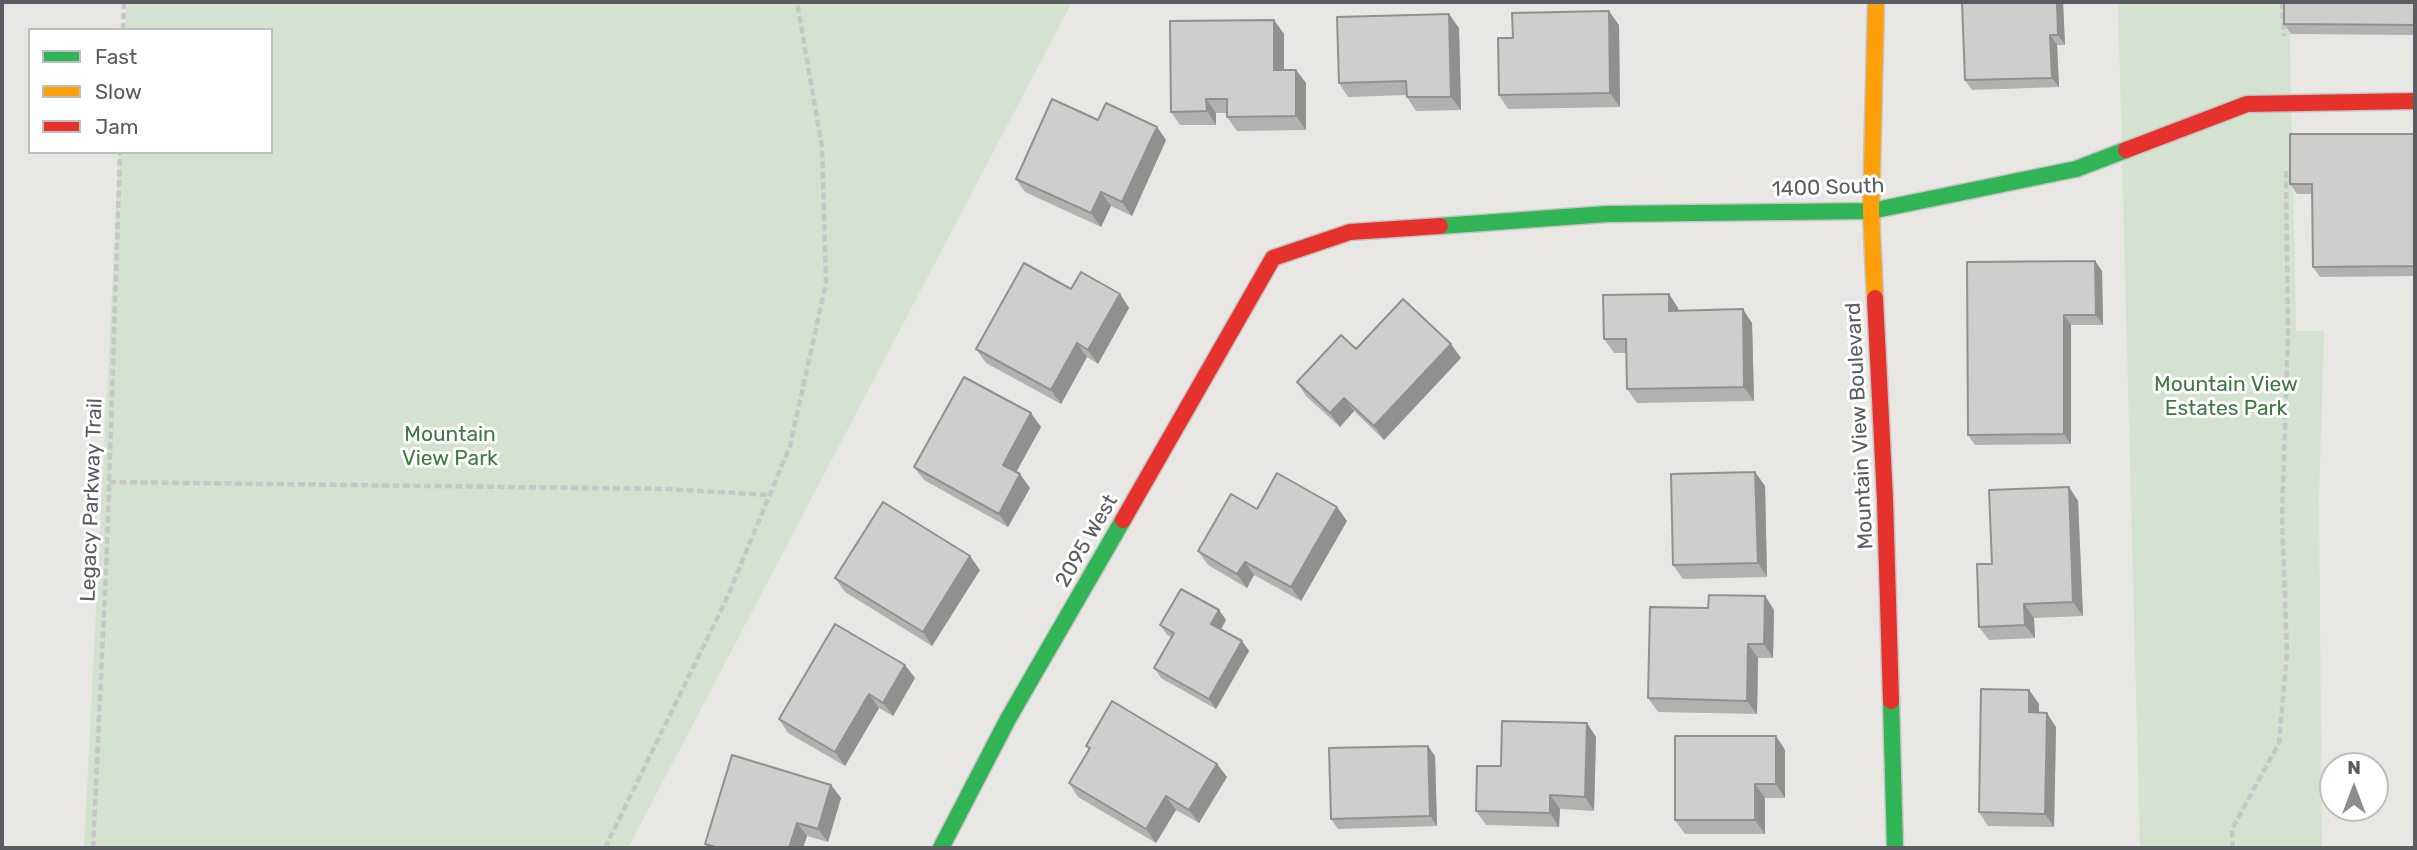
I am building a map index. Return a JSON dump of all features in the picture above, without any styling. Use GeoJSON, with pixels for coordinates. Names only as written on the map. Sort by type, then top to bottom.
{"type":"FeatureCollection","features":[{"type":"Feature","properties":{"kind":"street","name":"Mountain View Boulevard"},"geometry":{"type":"LineString","coordinates":[[1876,2],[1871,211],[1885,500],[1895,848]]}},
{"type":"Feature","properties":{"kind":"street","name":"1400 South"},"geometry":{"type":"LineString","coordinates":[[1273,258],[1350,232],[1607,214],[1871,211],[2076,169],[2247,104],[2415,102]]}},
{"type":"Feature","properties":{"kind":"street","name":"2095 West"},"geometry":{"type":"LineString","coordinates":[[941,848],[1008,719],[1273,258]]}},
{"type":"Feature","properties":{"kind":"path"},"geometry":{"type":"LineString","coordinates":[[123,28],[124,2]]}},
{"type":"Feature","properties":{"kind":"path"},"geometry":{"type":"LineString","coordinates":[[605,848],[726,600],[790,446],[826,283],[822,147],[797,2]]}},
{"type":"Feature","properties":{"kind":"path"},"geometry":{"type":"LineString","coordinates":[[2282,2],[2284,36]]}},
{"type":"Feature","properties":{"kind":"path","name":"Legacy Parkway Trail"},"geometry":{"type":"LineString","coordinates":[[93,848],[120,154]]}},
{"type":"Feature","properties":{"kind":"path"},"geometry":{"type":"LineString","coordinates":[[2233,848],[2232,829],[2279,743],[2287,653],[2282,519],[2288,332],[2286,170]]}},
{"type":"Feature","properties":{"kind":"path"},"geometry":{"type":"LineString","coordinates":[[109,482],[667,489],[769,495]]}},
{"type":"Feature","properties":{"kind":"green space","name":"Mountain View Park"},"geometry":{"type":"Polygon","coordinates":[[[127,2],[1072,2],[628,848],[84,848],[119,154],[273,154],[273,28],[125,28],[127,2]]]}},
{"type":"Feature","properties":{"kind":"green space","name":"Mountain View Estates Park"},"geometry":{"type":"Polygon","coordinates":[[[2118,2],[2289,2],[2296,331],[2324,331],[2319,498],[2321,752],[2319,752],[2319,822],[2322,822],[2322,848],[2140,848],[2118,2]]]}},
{"type":"Feature","properties":{"kind":"building"},"geometry":{"type":"Polygon","coordinates":[[[1962,2],[2057,2],[2058,35],[2050,35],[2052,78],[1965,80],[1962,2]]]}},
{"type":"Feature","properties":{"kind":"building"},"geometry":{"type":"Polygon","coordinates":[[[2284,2],[2415,2],[2415,25],[2284,24],[2284,2]]]}},
{"type":"Feature","properties":{"kind":"building"},"geometry":{"type":"Polygon","coordinates":[[[1609,11],[1610,93],[1499,95],[1498,38],[1513,38],[1512,13],[1609,11]]]}},
{"type":"Feature","properties":{"kind":"building"},"geometry":{"type":"Polygon","coordinates":[[[1449,14],[1451,97],[1407,97],[1406,81],[1339,83],[1337,17],[1449,14]]]}},
{"type":"Feature","properties":{"kind":"building"},"geometry":{"type":"Polygon","coordinates":[[[1274,20],[1274,70],[1296,70],[1296,116],[1227,117],[1227,99],[1206,99],[1207,111],[1171,112],[1170,21],[1274,20]]]}},
{"type":"Feature","properties":{"kind":"building"},"geometry":{"type":"Polygon","coordinates":[[[1052,99],[1098,120],[1106,103],[1157,127],[1122,202],[1101,192],[1091,213],[1016,179],[1052,99]]]}},
{"type":"Feature","properties":{"kind":"building"},"geometry":{"type":"Polygon","coordinates":[[[2290,134],[2415,134],[2415,266],[2313,267],[2312,184],[2290,184],[2290,134]]]}},
{"type":"Feature","properties":{"kind":"building"},"geometry":{"type":"Polygon","coordinates":[[[2095,261],[2096,315],[2064,315],[2064,434],[1968,435],[1967,262],[2095,261]]]}},
{"type":"Feature","properties":{"kind":"building"},"geometry":{"type":"Polygon","coordinates":[[[1024,263],[1071,289],[1081,272],[1120,294],[1088,350],[1077,343],[1051,390],[976,349],[1024,263]]]}},
{"type":"Feature","properties":{"kind":"building"},"geometry":{"type":"Polygon","coordinates":[[[1669,294],[1669,311],[1743,309],[1744,387],[1627,389],[1626,339],[1604,339],[1603,295],[1669,294]]]}},
{"type":"Feature","properties":{"kind":"building"},"geometry":{"type":"Polygon","coordinates":[[[1403,299],[1451,344],[1374,426],[1344,398],[1330,413],[1297,382],[1341,335],[1356,349],[1403,299]]]}},
{"type":"Feature","properties":{"kind":"building"},"geometry":{"type":"Polygon","coordinates":[[[964,377],[1031,413],[1003,465],[1020,474],[999,514],[914,467],[964,377]]]}},
{"type":"Feature","properties":{"kind":"building"},"geometry":{"type":"Polygon","coordinates":[[[1755,472],[1758,563],[1673,565],[1671,474],[1755,472]]]}},
{"type":"Feature","properties":{"kind":"building"},"geometry":{"type":"Polygon","coordinates":[[[1277,473],[1337,507],[1291,587],[1245,562],[1237,574],[1198,551],[1231,494],[1257,509],[1277,473]]]}},
{"type":"Feature","properties":{"kind":"building"},"geometry":{"type":"Polygon","coordinates":[[[2069,487],[2073,602],[2024,604],[2025,625],[1979,627],[1977,564],[1992,564],[1989,490],[2069,487]]]}},
{"type":"Feature","properties":{"kind":"building"},"geometry":{"type":"Polygon","coordinates":[[[883,502],[970,556],[923,632],[835,578],[883,502]]]}},
{"type":"Feature","properties":{"kind":"building"},"geometry":{"type":"Polygon","coordinates":[[[1181,589],[1219,610],[1211,624],[1242,641],[1209,699],[1154,668],[1174,633],[1160,625],[1181,589]]]}},
{"type":"Feature","properties":{"kind":"building"},"geometry":{"type":"Polygon","coordinates":[[[1709,595],[1765,596],[1764,644],[1748,644],[1747,701],[1648,698],[1650,607],[1708,608],[1709,595]]]}},
{"type":"Feature","properties":{"kind":"building"},"geometry":{"type":"Polygon","coordinates":[[[835,624],[905,665],[883,703],[869,694],[835,752],[779,719],[835,624]]]}},
{"type":"Feature","properties":{"kind":"building"},"geometry":{"type":"Polygon","coordinates":[[[1981,689],[2029,690],[2029,712],[2047,713],[2045,814],[1979,812],[1981,689]]]}},
{"type":"Feature","properties":{"kind":"building"},"geometry":{"type":"Polygon","coordinates":[[[1112,701],[1217,764],[1189,810],[1166,796],[1146,829],[1069,783],[1090,748],[1086,746],[1112,701]]]}},
{"type":"Feature","properties":{"kind":"building"},"geometry":{"type":"Polygon","coordinates":[[[1502,721],[1587,723],[1585,797],[1550,795],[1550,813],[1476,811],[1477,766],[1501,766],[1502,721]]]}},
{"type":"Feature","properties":{"kind":"building"},"geometry":{"type":"Polygon","coordinates":[[[1675,736],[1776,736],[1776,784],[1755,784],[1755,820],[1675,820],[1675,736]]]}},
{"type":"Feature","properties":{"kind":"building"},"geometry":{"type":"Polygon","coordinates":[[[1428,746],[1430,816],[1331,819],[1329,748],[1428,746]]]}},
{"type":"Feature","properties":{"kind":"building"},"geometry":{"type":"Polygon","coordinates":[[[732,755],[831,785],[818,829],[797,823],[789,848],[719,848],[705,844],[732,755]]]}},
{"type":"Feature","properties":{"kind":"traffic: fast"},"geometry":{"type":"LineString","coordinates":[[1440,226],[1607,214],[1871,211],[2076,169],[2126,150]]}},
{"type":"Feature","properties":{"kind":"traffic: fast"},"geometry":{"type":"LineString","coordinates":[[941,848],[1008,719],[1123,520]]}},
{"type":"Feature","properties":{"kind":"traffic: fast"},"geometry":{"type":"LineString","coordinates":[[1891,701],[1895,848]]}},
{"type":"Feature","properties":{"kind":"traffic: slow"},"geometry":{"type":"LineString","coordinates":[[1875,298],[1871,211],[1876,2]]}},
{"type":"Feature","properties":{"kind":"traffic: jam"},"geometry":{"type":"LineString","coordinates":[[2126,150],[2247,104],[2415,101]]}},
{"type":"Feature","properties":{"kind":"traffic: jam"},"geometry":{"type":"LineString","coordinates":[[1123,520],[1273,258],[1350,232],[1440,226]]}},
{"type":"Feature","properties":{"kind":"traffic: jam"},"geometry":{"type":"LineString","coordinates":[[1875,298],[1891,701]]}}]}
